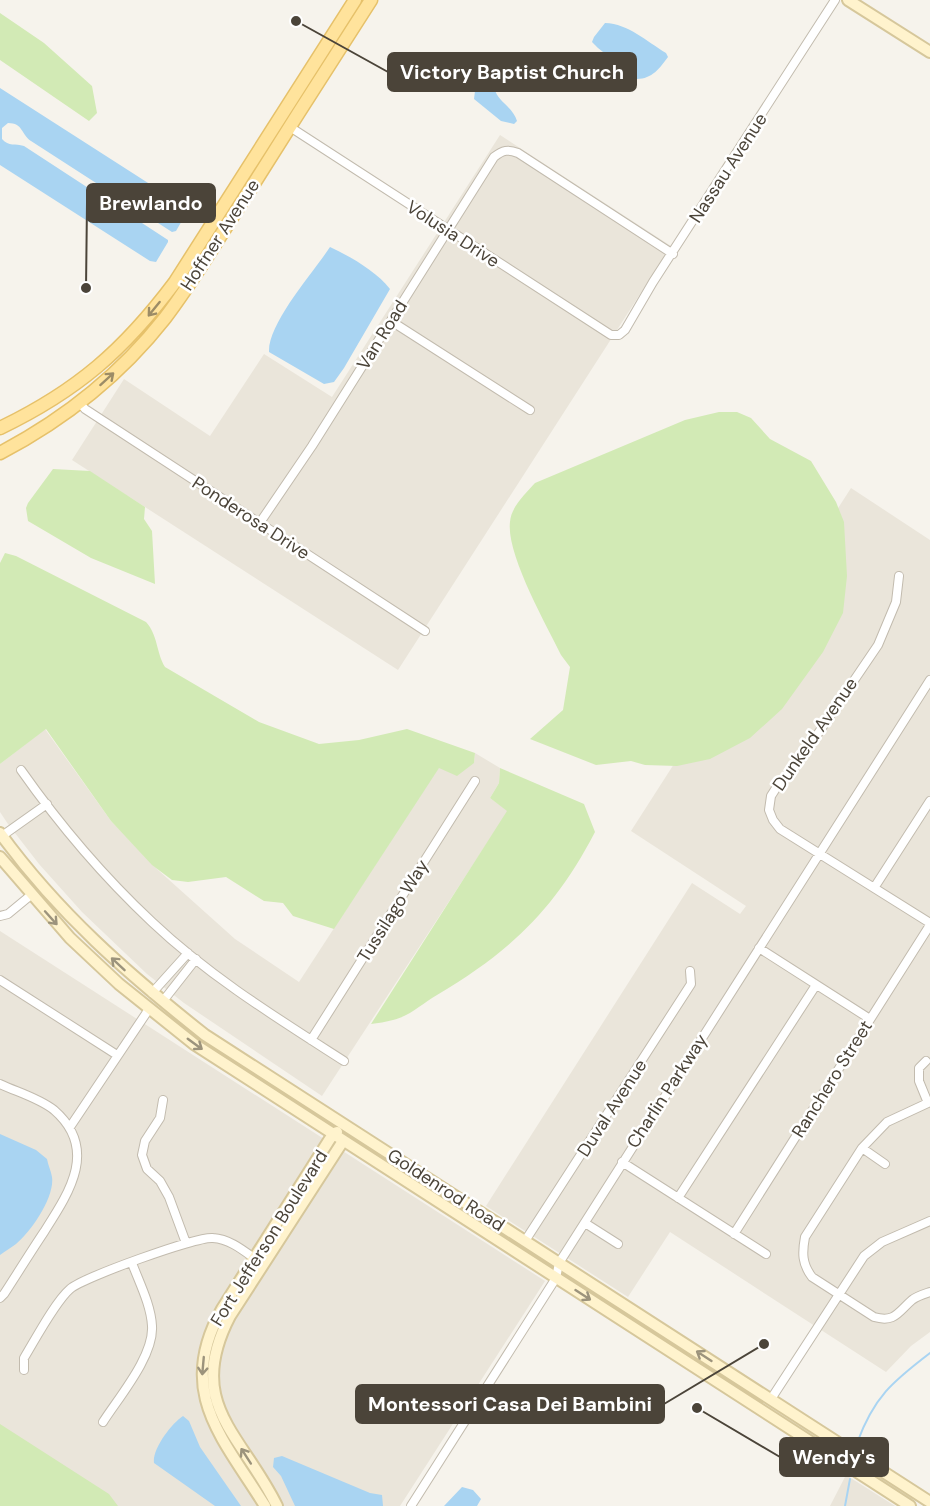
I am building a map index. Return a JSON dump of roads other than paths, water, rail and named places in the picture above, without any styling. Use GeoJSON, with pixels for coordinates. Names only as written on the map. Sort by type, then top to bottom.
{"type":"FeatureCollection","features":[{"type":"Feature","properties":{"kind":"main road","name":"Hoffner Avenue"},"geometry":{"type":"LineString","coordinates":[[2,425],[50,402],[90,374],[122,346],[162,300],[355,0]]}},
{"type":"Feature","properties":{"kind":"main road"},"geometry":{"type":"LineString","coordinates":[[353,28],[354,10],[361,0]]}},
{"type":"Feature","properties":{"kind":"main road","name":"Hoffner Avenue"},"geometry":{"type":"LineString","coordinates":[[0,453],[26,439],[79,402],[128,359],[163,320],[193,279],[370,0]]}},
{"type":"Feature","properties":{"kind":"main road"},"geometry":{"type":"LineString","coordinates":[[848,0],[930,52]]}},
{"type":"Feature","properties":{"kind":"main road"},"geometry":{"type":"LineString","coordinates":[[290,127],[287,116],[312,76],[313,64]]}},
{"type":"Feature","properties":{"kind":"main road"},"geometry":{"type":"LineString","coordinates":[[237,209],[238,196],[271,144],[272,138],[269,133]]}},
{"type":"Feature","properties":{"kind":"main road"},"geometry":{"type":"LineString","coordinates":[[26,439],[39,417],[50,406],[84,384],[90,374]]}},
{"type":"Feature","properties":{"kind":"main road"},"geometry":{"type":"LineString","coordinates":[[0,438],[2,425]]}},
{"type":"Feature","properties":{"kind":"main road","name":"Goldenrod Road"},"geometry":{"type":"LineString","coordinates":[[1,835],[78,927],[152,993],[205,1035],[930,1502]]}},
{"type":"Feature","properties":{"kind":"main road","name":"Goldenrod Road"},"geometry":{"type":"LineString","coordinates":[[0,857],[70,938],[148,1009],[230,1068],[910,1506]]}},
{"type":"Feature","properties":{"kind":"main road"},"geometry":{"type":"LineString","coordinates":[[230,1068],[253,1076],[331,1126],[345,1125]]}},
{"type":"Feature","properties":{"kind":"main road"},"geometry":{"type":"LineString","coordinates":[[333,1134],[339,1131],[347,1132],[371,1142]]}},
{"type":"Feature","properties":{"kind":"main road","name":"Fort Jefferson Boulevard"},"geometry":{"type":"LineString","coordinates":[[264,1506],[214,1426],[204,1398],[202,1383],[205,1351],[213,1324],[333,1134]]}},
{"type":"Feature","properties":{"kind":"main road","name":"Fort Jefferson Boulevard"},"geometry":{"type":"LineString","coordinates":[[277,1506],[224,1420],[216,1400],[213,1381],[214,1354],[223,1330],[344,1141]]}},
{"type":"Feature","properties":{"kind":"main road"},"geometry":{"type":"LineString","coordinates":[[705,1374],[714,1373],[754,1399],[766,1402],[771,1399]]}},
{"type":"Feature","properties":{"kind":"main road"},"geometry":{"type":"LineString","coordinates":[[762,1411],[772,1410],[785,1414],[816,1434],[823,1434]]}},
{"type":"Feature","properties":{"kind":"street","name":"Nassau Avenue"},"geometry":{"type":"LineString","coordinates":[[619,335],[625,330],[835,0]]}},
{"type":"Feature","properties":{"kind":"street","name":"Volusia Drive"},"geometry":{"type":"LineString","coordinates":[[290,127],[611,335],[619,335]]}},
{"type":"Feature","properties":{"kind":"street","name":"Van Road"},"geometry":{"type":"LineString","coordinates":[[259,524],[494,157],[506,150],[518,153],[673,254]]}},
{"type":"Feature","properties":{"kind":"street"},"geometry":{"type":"LineString","coordinates":[[391,321],[530,410]]}},
{"type":"Feature","properties":{"kind":"street","name":"Ponderosa Drive"},"geometry":{"type":"LineString","coordinates":[[79,402],[259,524],[425,631]]}},
{"type":"Feature","properties":{"kind":"street","name":"Dunkeld Avenue"},"geometry":{"type":"LineString","coordinates":[[899,576],[896,602],[878,645],[798,764],[778,785],[771,796],[769,810],[773,820],[780,828],[930,924]]}},
{"type":"Feature","properties":{"kind":"street","name":"Charlin Parkway"},"geometry":{"type":"LineString","coordinates":[[411,1506],[556,1278],[559,1263],[622,1162],[930,680]]}},
{"type":"Feature","properties":{"kind":"street"},"geometry":{"type":"LineString","coordinates":[[21,770],[104,874],[152,922],[188,953],[271,1014],[344,1060]]}},
{"type":"Feature","properties":{"kind":"street","name":"Tussilago Way"},"geometry":{"type":"LineString","coordinates":[[311,1040],[475,781]]}},
{"type":"Feature","properties":{"kind":"street"},"geometry":{"type":"LineString","coordinates":[[874,888],[930,801]]}},
{"type":"Feature","properties":{"kind":"street"},"geometry":{"type":"LineString","coordinates":[[1,835],[47,804]]}},
{"type":"Feature","properties":{"kind":"street"},"geometry":{"type":"LineString","coordinates":[[0,916],[8,914],[31,895]]}},
{"type":"Feature","properties":{"kind":"street","name":"Ranchero Street"},"geometry":{"type":"LineString","coordinates":[[734,1234],[930,924]]}},
{"type":"Feature","properties":{"kind":"street"},"geometry":{"type":"LineString","coordinates":[[759,948],[870,1019]]}},
{"type":"Feature","properties":{"kind":"street"},"geometry":{"type":"LineString","coordinates":[[152,993],[188,953]]}},
{"type":"Feature","properties":{"kind":"street"},"geometry":{"type":"LineString","coordinates":[[163,1001],[196,959]]}},
{"type":"Feature","properties":{"kind":"street"},"geometry":{"type":"LineString","coordinates":[[173,969],[182,977]]}},
{"type":"Feature","properties":{"kind":"street","name":"Duval Avenue"},"geometry":{"type":"LineString","coordinates":[[525,1241],[691,984],[690,971]]}},
{"type":"Feature","properties":{"kind":"street"},"geometry":{"type":"LineString","coordinates":[[0,980],[117,1055]]}},
{"type":"Feature","properties":{"kind":"street"},"geometry":{"type":"LineString","coordinates":[[678,1198],[816,985]]}},
{"type":"Feature","properties":{"kind":"street"},"geometry":{"type":"LineString","coordinates":[[70,1127],[148,1009]]}},
{"type":"Feature","properties":{"kind":"street"},"geometry":{"type":"LineString","coordinates":[[926,1062],[919,1068],[919,1081],[929,1102],[887,1122],[862,1148],[805,1237],[802,1255],[806,1269],[812,1277],[874,1317],[885,1320],[895,1317],[914,1298],[930,1292]]}},
{"type":"Feature","properties":{"kind":"street"},"geometry":{"type":"LineString","coordinates":[[0,1084],[52,1109],[70,1127],[77,1150],[76,1170],[67,1195],[0,1298]]}},
{"type":"Feature","properties":{"kind":"street"},"geometry":{"type":"LineString","coordinates":[[163,1100],[160,1118],[145,1142],[142,1155],[147,1168],[160,1181],[169,1197],[186,1243]]}},
{"type":"Feature","properties":{"kind":"street"},"geometry":{"type":"LineString","coordinates":[[862,1148],[885,1164]]}},
{"type":"Feature","properties":{"kind":"street"},"geometry":{"type":"LineString","coordinates":[[622,1162],[766,1254]]}},
{"type":"Feature","properties":{"kind":"street"},"geometry":{"type":"LineString","coordinates":[[771,1399],[864,1256],[882,1242],[930,1221]]}},
{"type":"Feature","properties":{"kind":"street"},"geometry":{"type":"LineString","coordinates":[[585,1223],[618,1244]]}},
{"type":"Feature","properties":{"kind":"street"},"geometry":{"type":"LineString","coordinates":[[24,1370],[24,1358],[69,1289],[86,1279],[206,1238],[216,1238],[235,1245],[264,1265]]}},
{"type":"Feature","properties":{"kind":"street"},"geometry":{"type":"LineString","coordinates":[[103,1422],[143,1359],[152,1336],[151,1316],[132,1263]]}},
{"type":"Feature","properties":{"kind":"water"},"geometry":{"type":"Polygon","coordinates":[[[605,23],[630,30],[666,53],[668,57],[651,75],[637,79],[592,42],[605,23]]]}},
{"type":"Feature","properties":{"kind":"water"},"geometry":{"type":"Polygon","coordinates":[[[500,63],[505,67],[495,89],[498,97],[515,116],[517,121],[514,124],[501,121],[474,99],[475,91],[500,63]]]}},
{"type":"Feature","properties":{"kind":"water"},"geometry":{"type":"Polygon","coordinates":[[[0,88],[184,206],[187,212],[176,231],[172,232],[31,141],[17,125],[8,123],[2,128],[2,139],[10,144],[24,146],[168,240],[156,262],[150,261],[0,165],[0,88]]]}},
{"type":"Feature","properties":{"kind":"water"},"geometry":{"type":"Polygon","coordinates":[[[330,247],[370,270],[390,289],[344,368],[334,382],[324,384],[269,352],[271,340],[283,313],[330,247]]]}},
{"type":"Feature","properties":{"kind":"water"},"geometry":{"type":"Polygon","coordinates":[[[0,1134],[36,1150],[47,1159],[52,1185],[46,1204],[35,1223],[22,1238],[0,1255],[0,1134]]]}},
{"type":"Feature","properties":{"kind":"water"},"geometry":{"type":"Polygon","coordinates":[[[183,1416],[189,1421],[200,1447],[241,1506],[215,1506],[154,1463],[156,1451],[164,1437],[183,1416]]]}},
{"type":"Feature","properties":{"kind":"water"},"geometry":{"type":"Polygon","coordinates":[[[282,1456],[370,1493],[382,1495],[383,1506],[295,1506],[281,1476],[273,1467],[274,1458],[282,1456]]]}},
{"type":"Feature","properties":{"kind":"water"},"geometry":{"type":"Polygon","coordinates":[[[462,1487],[473,1490],[481,1499],[477,1506],[444,1506],[462,1487]]]}},
{"type":"Feature","properties":{"kind":"waterway"},"geometry":{"type":"LineString","coordinates":[[857,1443],[870,1414],[886,1392],[930,1353]]}},
{"type":"Feature","properties":{"kind":"waterway"},"geometry":{"type":"LineString","coordinates":[[845,1506],[850,1479]]}},
{"type":"Feature","properties":{"kind":"place","name":"Victory Baptist Church"},"geometry":{"type":"Point","coordinates":[296,21]}},
{"type":"Feature","properties":{"kind":"place","name":"Brewlando"},"geometry":{"type":"Point","coordinates":[86,288]}},
{"type":"Feature","properties":{"kind":"place","name":"Montessori Casa Dei Bambini"},"geometry":{"type":"Point","coordinates":[764,1344]}},
{"type":"Feature","properties":{"kind":"place","name":"Wendy's"},"geometry":{"type":"Point","coordinates":[697,1408]}}]}
